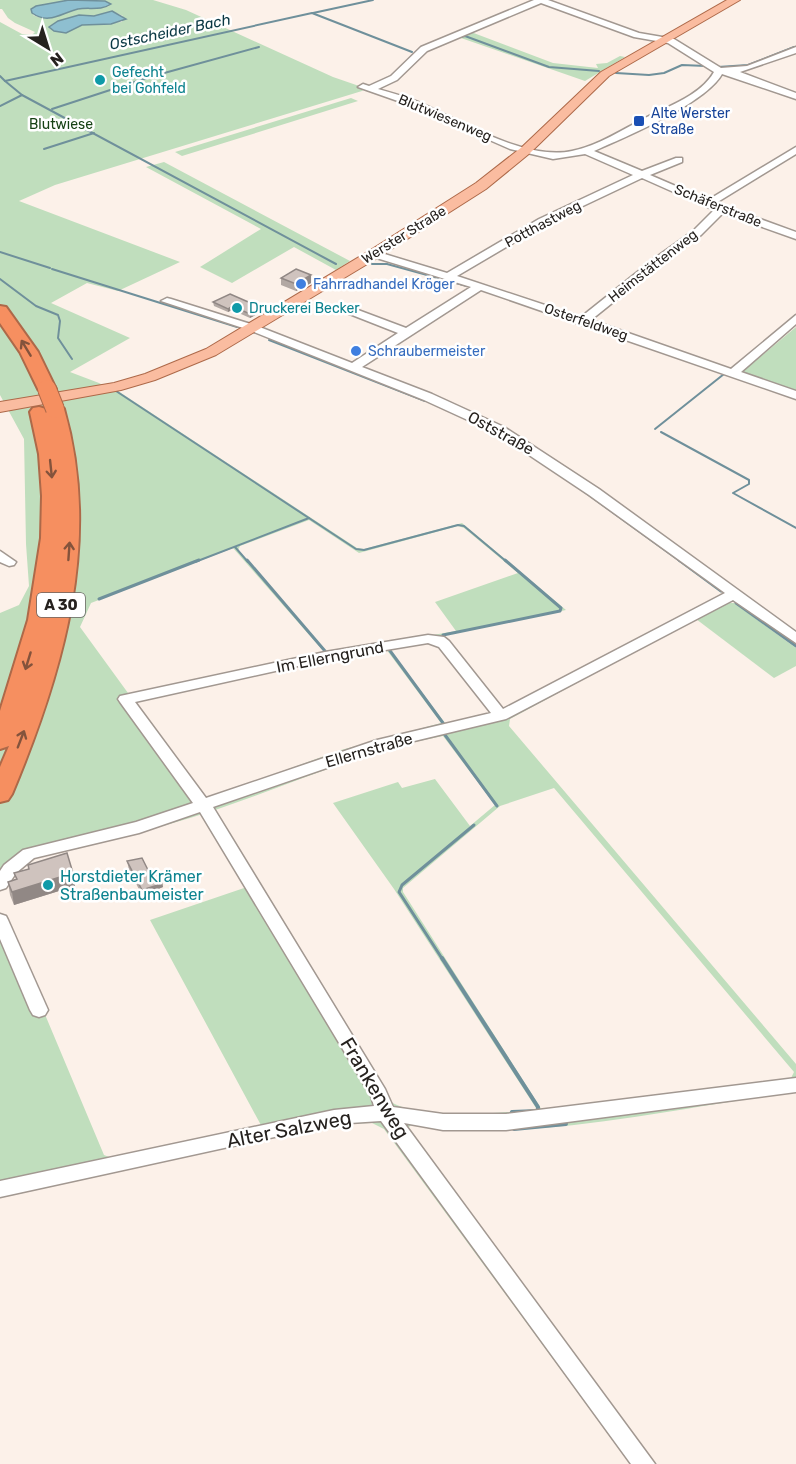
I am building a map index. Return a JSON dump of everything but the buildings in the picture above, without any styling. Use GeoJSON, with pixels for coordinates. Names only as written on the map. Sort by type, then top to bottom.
{"type":"FeatureCollection","features":[{"type":"Feature","properties":{"kind":"highway","name":"A 30"},"geometry":{"type":"LineString","coordinates":[[0,311],[29,352],[69,471],[71,512],[67,568],[57,627],[41,686],[0,794]]}},
{"type":"Feature","properties":{"kind":"highway","name":"A 30"},"geometry":{"type":"LineString","coordinates":[[0,333],[21,368],[40,390]]}},
{"type":"Feature","properties":{"kind":"highway","name":"A 30"},"geometry":{"type":"LineString","coordinates":[[0,742],[35,638],[46,584],[52,538],[47,411]]}},
{"type":"Feature","properties":{"kind":"main road","name":"Werster Straße"},"geometry":{"type":"LineString","coordinates":[[0,407],[109,388],[150,377],[211,352],[374,255],[481,186],[526,150],[605,74],[735,0]]}},
{"type":"Feature","properties":{"kind":"street"},"geometry":{"type":"LineString","coordinates":[[540,0],[637,35],[668,40],[681,45],[716,69],[731,72],[796,96]]}},
{"type":"Feature","properties":{"kind":"street","name":"Blutwiesenweg"},"geometry":{"type":"LineString","coordinates":[[526,150],[415,104],[367,88],[394,78],[424,49],[540,0]]}},
{"type":"Feature","properties":{"kind":"street"},"geometry":{"type":"LineString","coordinates":[[731,72],[796,50]]}},
{"type":"Feature","properties":{"kind":"street"},"geometry":{"type":"LineString","coordinates":[[782,55],[796,62]]}},
{"type":"Feature","properties":{"kind":"street"},"geometry":{"type":"LineString","coordinates":[[526,150],[558,156],[584,150],[671,109],[714,79],[716,69]]}},
{"type":"Feature","properties":{"kind":"street","name":"Schäferstraße"},"geometry":{"type":"LineString","coordinates":[[584,150],[708,204],[796,236]]}},
{"type":"Feature","properties":{"kind":"street"},"geometry":{"type":"LineString","coordinates":[[708,204],[796,150]]}},
{"type":"Feature","properties":{"kind":"street","name":"Schäferstraße"},"geometry":{"type":"LineString","coordinates":[[641,175],[678,160]]}},
{"type":"Feature","properties":{"kind":"street","name":"Potthastweg"},"geometry":{"type":"LineString","coordinates":[[447,277],[543,221],[641,175]]}},
{"type":"Feature","properties":{"kind":"street","name":"Heimstättenweg"},"geometry":{"type":"LineString","coordinates":[[584,321],[697,233],[721,209]]}},
{"type":"Feature","properties":{"kind":"street","name":"Osterfeldweg"},"geometry":{"type":"LineString","coordinates":[[374,255],[480,286],[796,395]]}},
{"type":"Feature","properties":{"kind":"street"},"geometry":{"type":"LineString","coordinates":[[353,367],[480,286]]}},
{"type":"Feature","properties":{"kind":"street","name":"Oststraße"},"geometry":{"type":"LineString","coordinates":[[167,301],[253,327],[465,413],[522,442],[796,639]]}},
{"type":"Feature","properties":{"kind":"street"},"geometry":{"type":"LineString","coordinates":[[346,309],[406,332]]}},
{"type":"Feature","properties":{"kind":"street"},"geometry":{"type":"LineString","coordinates":[[733,373],[796,318]]}},
{"type":"Feature","properties":{"kind":"street","name":"Ellernstraße"},"geometry":{"type":"LineString","coordinates":[[0,884],[10,868],[29,854],[99,838],[204,806],[346,755],[501,716],[734,594]]}},
{"type":"Feature","properties":{"kind":"street","name":"Im Ellerngrund"},"geometry":{"type":"LineString","coordinates":[[125,699],[325,656],[428,639],[439,640],[444,644],[501,716]]}},
{"type":"Feature","properties":{"kind":"street","name":"Frankenweg"},"geometry":{"type":"LineString","coordinates":[[125,699],[204,806],[379,1094],[386,1113],[644,1464]]}},
{"type":"Feature","properties":{"kind":"street"},"geometry":{"type":"LineString","coordinates":[[0,920],[39,1010]]}},
{"type":"Feature","properties":{"kind":"street","name":"Alter Salzweg"},"geometry":{"type":"LineString","coordinates":[[0,1190],[334,1117],[386,1113],[443,1122],[506,1122],[796,1085]]}},
{"type":"Feature","properties":{"kind":"green space","name":"Blutwiese"},"geometry":{"type":"Polygon","coordinates":[[[0,0],[69,0],[33,7],[33,15],[51,18],[74,10],[109,6],[105,1],[88,0],[153,0],[186,10],[333,77],[365,88],[362,91],[55,185],[19,201],[180,262],[118,291],[87,283],[51,303],[130,338],[70,372],[115,392],[118,391],[357,548],[364,549],[462,523],[566,610],[442,636],[499,706],[508,708],[618,651],[625,657],[510,719],[509,726],[796,1064],[796,1092],[556,1127],[507,1130],[411,1125],[406,1130],[655,1464],[630,1464],[384,1129],[372,1123],[336,1124],[0,1198],[0,924],[41,1005],[104,1155],[114,1159],[262,1127],[150,920],[247,887],[389,1101],[404,1108],[440,1114],[480,1114],[535,1110],[536,1108],[394,889],[333,803],[398,782],[402,788],[435,779],[470,826],[495,805],[443,736],[385,750],[218,809],[109,841],[104,832],[39,845],[21,854],[0,874],[0,613],[19,605],[29,586],[24,439],[0,395],[0,22],[22,34],[32,35],[35,32],[15,23],[0,9],[0,0]],[[112,11],[94,16],[79,15],[58,21],[49,27],[54,31],[66,33],[82,25],[122,22],[123,16],[112,11]],[[309,520],[240,546],[238,550],[328,653],[456,631],[435,602],[518,573],[464,528],[458,526],[359,553],[309,520]],[[233,548],[91,603],[80,627],[128,693],[136,694],[325,653],[233,548]],[[430,642],[389,649],[445,723],[488,714],[490,708],[438,644],[430,642]],[[386,649],[328,658],[139,700],[136,704],[202,795],[211,797],[341,750],[441,723],[386,649]],[[554,788],[500,806],[403,888],[403,892],[542,1110],[604,1105],[791,1078],[794,1072],[554,788]]]}},
{"type":"Feature","properties":{"kind":"green space"},"geometry":{"type":"Polygon","coordinates":[[[471,32],[553,63],[598,68],[596,64],[607,63],[620,56],[625,57],[585,81],[461,38],[471,32]]]}},
{"type":"Feature","properties":{"kind":"green space"},"geometry":{"type":"Polygon","coordinates":[[[351,98],[358,101],[182,156],[175,152],[351,98]]]}},
{"type":"Feature","properties":{"kind":"green space"},"geometry":{"type":"Polygon","coordinates":[[[164,162],[350,261],[336,270],[294,247],[232,283],[200,267],[261,229],[146,167],[164,162]]]}},
{"type":"Feature","properties":{"kind":"green space"},"geometry":{"type":"Polygon","coordinates":[[[796,327],[796,394],[741,373],[796,327]]]}},
{"type":"Feature","properties":{"kind":"green space"},"geometry":{"type":"Polygon","coordinates":[[[727,603],[734,603],[796,648],[796,666],[774,678],[696,619],[727,603]]]}},
{"type":"Feature","properties":{"kind":"water"},"geometry":{"type":"Polygon","coordinates":[[[69,0],[105,1],[111,4],[99,8],[78,9],[50,18],[32,13],[31,9],[36,6],[69,0]]]}},
{"type":"Feature","properties":{"kind":"water"},"geometry":{"type":"Polygon","coordinates":[[[112,11],[126,19],[111,24],[82,25],[66,33],[54,31],[49,27],[58,21],[79,15],[94,16],[112,11]]]}},
{"type":"Feature","properties":{"kind":"waterway"},"geometry":{"type":"LineString","coordinates":[[313,13],[373,0]]}},
{"type":"Feature","properties":{"kind":"waterway","name":"Ostscheider Bach"},"geometry":{"type":"LineString","coordinates":[[5,81],[312,13],[412,52]]}},
{"type":"Feature","properties":{"kind":"waterway","name":"Ostscheider Bach"},"geometry":{"type":"LineString","coordinates":[[460,37],[465,36],[549,67],[599,71]]}},
{"type":"Feature","properties":{"kind":"waterway"},"geometry":{"type":"LineString","coordinates":[[157,75],[259,47]]}},
{"type":"Feature","properties":{"kind":"waterway","name":"Ostscheider Bach"},"geometry":{"type":"LineString","coordinates":[[718,67],[748,65],[794,47]]}},
{"type":"Feature","properties":{"kind":"waterway","name":"Ostscheider Bach"},"geometry":{"type":"LineString","coordinates":[[616,73],[649,75],[664,73],[682,65],[706,66]]}},
{"type":"Feature","properties":{"kind":"waterway","name":"Ostscheider Bach"},"geometry":{"type":"LineString","coordinates":[[0,76],[5,81]]}},
{"type":"Feature","properties":{"kind":"waterway"},"geometry":{"type":"LineString","coordinates":[[52,109],[150,77]]}},
{"type":"Feature","properties":{"kind":"waterway"},"geometry":{"type":"LineString","coordinates":[[5,81],[22,95]]}},
{"type":"Feature","properties":{"kind":"waterway"},"geometry":{"type":"LineString","coordinates":[[0,106],[22,95]]}},
{"type":"Feature","properties":{"kind":"waterway"},"geometry":{"type":"LineString","coordinates":[[22,95],[93,133]]}},
{"type":"Feature","properties":{"kind":"waterway"},"geometry":{"type":"LineString","coordinates":[[44,149],[93,133]]}},
{"type":"Feature","properties":{"kind":"waterway"},"geometry":{"type":"LineString","coordinates":[[93,133],[336,264]]}},
{"type":"Feature","properties":{"kind":"waterway"},"geometry":{"type":"LineString","coordinates":[[0,252],[50,268]]}},
{"type":"Feature","properties":{"kind":"waterway"},"geometry":{"type":"LineString","coordinates":[[372,264],[387,264],[467,286]]}},
{"type":"Feature","properties":{"kind":"waterway"},"geometry":{"type":"LineString","coordinates":[[52,269],[237,327]]}},
{"type":"Feature","properties":{"kind":"waterway"},"geometry":{"type":"LineString","coordinates":[[0,279],[36,306],[58,315],[60,321],[58,338],[72,359]]}},
{"type":"Feature","properties":{"kind":"waterway"},"geometry":{"type":"LineString","coordinates":[[269,340],[425,401]]}},
{"type":"Feature","properties":{"kind":"waterway"},"geometry":{"type":"LineString","coordinates":[[655,429],[724,374],[722,372]]}},
{"type":"Feature","properties":{"kind":"waterway"},"geometry":{"type":"LineString","coordinates":[[116,391],[309,518]]}},
{"type":"Feature","properties":{"kind":"waterway"},"geometry":{"type":"LineString","coordinates":[[661,432],[749,480],[749,484],[733,493],[796,528]]}},
{"type":"Feature","properties":{"kind":"waterway"},"geometry":{"type":"LineString","coordinates":[[579,488],[681,562]]}},
{"type":"Feature","properties":{"kind":"waterway"},"geometry":{"type":"LineString","coordinates":[[195,562],[309,518]]}},
{"type":"Feature","properties":{"kind":"waterway"},"geometry":{"type":"LineString","coordinates":[[309,518],[356,549],[364,550],[458,525],[464,526],[507,562]]}},
{"type":"Feature","properties":{"kind":"waterway"},"geometry":{"type":"LineString","coordinates":[[235,547],[248,562]]}},
{"type":"Feature","properties":{"kind":"waterway"},"geometry":{"type":"LineString","coordinates":[[99,599],[199,560]]}},
{"type":"Feature","properties":{"kind":"waterway"},"geometry":{"type":"LineString","coordinates":[[247,560],[325,651]]}},
{"type":"Feature","properties":{"kind":"waterway"},"geometry":{"type":"LineString","coordinates":[[443,635],[560,611],[561,608],[505,560]]}},
{"type":"Feature","properties":{"kind":"waterway"},"geometry":{"type":"LineString","coordinates":[[679,560],[721,591]]}},
{"type":"Feature","properties":{"kind":"waterway"},"geometry":{"type":"LineString","coordinates":[[736,603],[796,646]]}},
{"type":"Feature","properties":{"kind":"waterway"},"geometry":{"type":"LineString","coordinates":[[388,648],[443,723]]}},
{"type":"Feature","properties":{"kind":"waterway"},"geometry":{"type":"LineString","coordinates":[[445,735],[497,806]]}},
{"type":"Feature","properties":{"kind":"waterway"},"geometry":{"type":"LineString","coordinates":[[443,960],[399,892],[402,885],[474,825]]}},
{"type":"Feature","properties":{"kind":"waterway"},"geometry":{"type":"LineString","coordinates":[[442,958],[538,1107],[538,1111],[512,1112],[511,1115]]}},
{"type":"Feature","properties":{"kind":"waterway"},"geometry":{"type":"LineString","coordinates":[[514,1129],[566,1124]]}},
{"type":"Feature","properties":{"kind":"place","name":"Gefecht bei Gohfeld"},"geometry":{"type":"Point","coordinates":[100,80]}},
{"type":"Feature","properties":{"kind":"place","name":"Alte Werster Straße"},"geometry":{"type":"Point","coordinates":[639,121]}},
{"type":"Feature","properties":{"kind":"place","name":"Fahrradhandel Kröger"},"geometry":{"type":"Point","coordinates":[301,284]}},
{"type":"Feature","properties":{"kind":"place","name":"Druckerei Becker"},"geometry":{"type":"Point","coordinates":[237,308]}},
{"type":"Feature","properties":{"kind":"place","name":"Schraubermeister"},"geometry":{"type":"Point","coordinates":[356,351]}},
{"type":"Feature","properties":{"kind":"place","name":"Horstdieter Krämer Straßenbaumeister"},"geometry":{"type":"Point","coordinates":[48,885]}}]}
